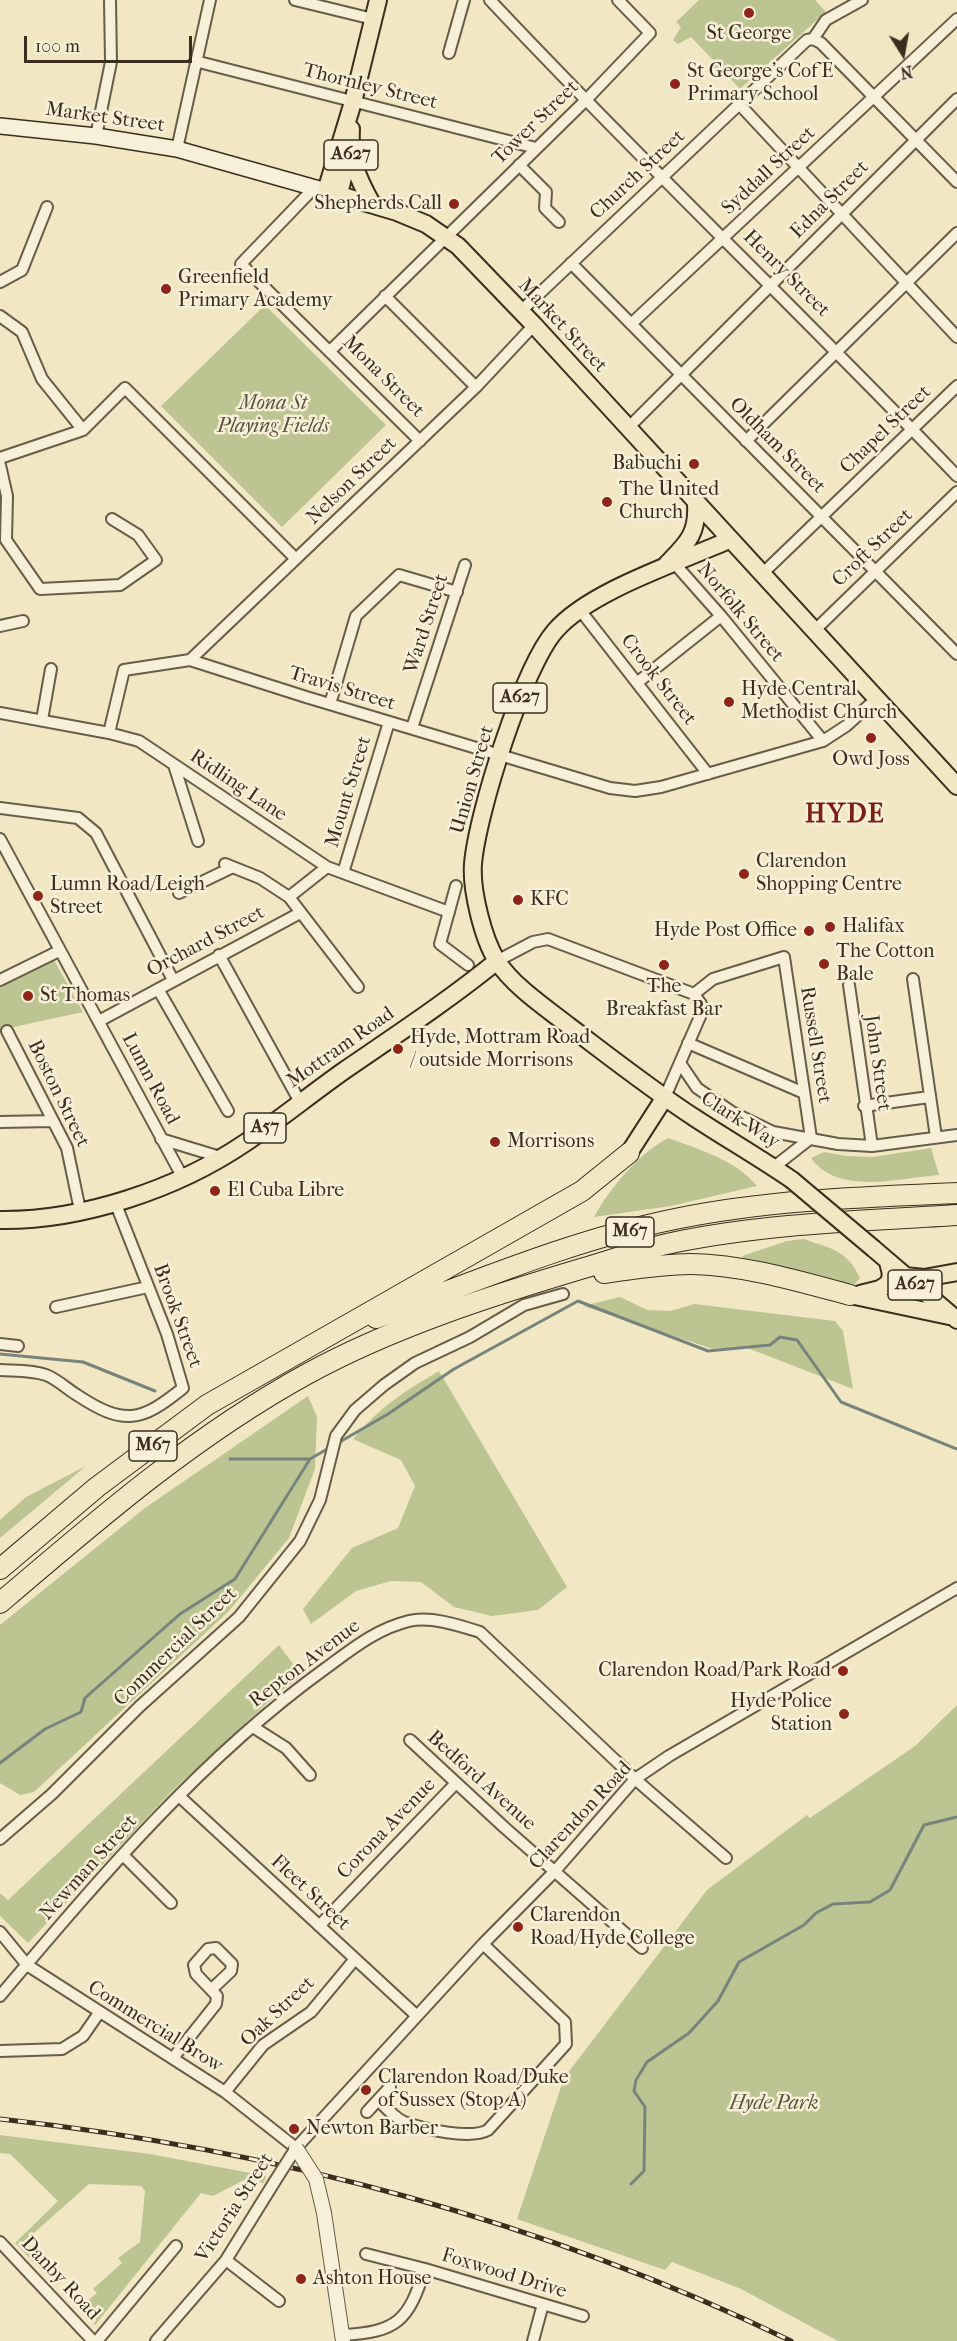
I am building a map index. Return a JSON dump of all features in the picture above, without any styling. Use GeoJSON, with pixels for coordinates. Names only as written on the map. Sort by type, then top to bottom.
{"type":"FeatureCollection","features":[{"type":"Feature","properties":{"kind":"highway","name":"M67"},"geometry":{"type":"LineString","coordinates":[[0,1569],[98,1487],[207,1405],[582,1191],[629,1153]]}},
{"type":"Feature","properties":{"kind":"highway","name":"M67"},"geometry":{"type":"LineString","coordinates":[[318,1340],[556,1251],[674,1219],[837,1198],[957,1192]]}},
{"type":"Feature","properties":{"kind":"highway","name":"M67"},"geometry":{"type":"LineString","coordinates":[[0,1603],[139,1486],[200,1441],[306,1375],[377,1340],[537,1282],[676,1242],[838,1223],[957,1215]]}},
{"type":"Feature","properties":{"kind":"highway","name":"M67"},"geometry":{"type":"LineString","coordinates":[[537,1282],[689,1264],[786,1277],[850,1294]]}},
{"type":"Feature","properties":{"kind":"main road","name":"A627"},"geometry":{"type":"LineString","coordinates":[[324,191],[353,102],[378,0]]}},
{"type":"Feature","properties":{"kind":"main road","name":"A627"},"geometry":{"type":"LineString","coordinates":[[324,191],[340,186],[349,151],[353,102]]}},
{"type":"Feature","properties":{"kind":"main road","name":"Market Street"},"geometry":{"type":"LineString","coordinates":[[0,126],[96,136],[177,149],[372,204],[426,224],[445,237],[458,246],[521,311],[729,540],[956,782]]}},
{"type":"Feature","properties":{"kind":"main road","name":"A627"},"geometry":{"type":"LineString","coordinates":[[349,151],[358,178],[372,204]]}},
{"type":"Feature","properties":{"kind":"main road","name":"Union Street"},"geometry":{"type":"LineString","coordinates":[[668,567],[692,537],[697,520],[696,504]]}},
{"type":"Feature","properties":{"kind":"main road","name":"Union Street"},"geometry":{"type":"LineString","coordinates":[[497,961],[478,908],[473,865],[477,839],[501,755],[538,657],[555,631],[580,610],[623,585],[729,540]]}},
{"type":"Feature","properties":{"kind":"main road","name":"Clark Way"},"geometry":{"type":"LineString","coordinates":[[497,961],[532,997],[665,1096],[792,1180],[955,1318]]}},
{"type":"Feature","properties":{"kind":"main road","name":"Mottram Road"},"geometry":{"type":"LineString","coordinates":[[0,1220],[42,1217],[115,1202],[141,1196],[183,1178],[244,1143],[497,961]]}},
{"type":"Feature","properties":{"kind":"main road"},"geometry":{"type":"LineString","coordinates":[[629,1153],[665,1096]]}},
{"type":"Feature","properties":{"kind":"main road","name":"A627"},"geometry":{"type":"LineString","coordinates":[[850,1294],[867,1293],[888,1283],[891,1274],[888,1262]]}},
{"type":"Feature","properties":{"kind":"main road","name":"A627"},"geometry":{"type":"LineString","coordinates":[[905,1276],[924,1278],[957,1272]]}},
{"type":"Feature","properties":{"kind":"main road","name":"A627"},"geometry":{"type":"LineString","coordinates":[[850,1294],[955,1318]]}},
{"type":"Feature","properties":{"kind":"street"},"geometry":{"type":"LineString","coordinates":[[96,136],[111,62],[110,0]]}},
{"type":"Feature","properties":{"kind":"street"},"geometry":{"type":"LineString","coordinates":[[177,149],[210,0]]}},
{"type":"Feature","properties":{"kind":"street"},"geometry":{"type":"LineString","coordinates":[[296,0],[373,19]]}},
{"type":"Feature","properties":{"kind":"street"},"geometry":{"type":"LineString","coordinates":[[449,53],[464,0]]}},
{"type":"Feature","properties":{"kind":"street","name":"Henry Street"},"geometry":{"type":"LineString","coordinates":[[490,0],[585,101],[724,237],[957,476]]}},
{"type":"Feature","properties":{"kind":"street","name":"Tower Street"},"geometry":{"type":"LineString","coordinates":[[331,350],[585,101],[650,33],[618,0]]}},
{"type":"Feature","properties":{"kind":"street","name":"Church Street"},"geometry":{"type":"LineString","coordinates":[[521,311],[807,40],[813,39],[826,20],[862,0]]}},
{"type":"Feature","properties":{"kind":"street","name":"Syddall Street"},"geometry":{"type":"LineString","coordinates":[[631,324],[957,18]]}},
{"type":"Feature","properties":{"kind":"street"},"geometry":{"type":"LineString","coordinates":[[813,39],[821,43],[957,182]]}},
{"type":"Feature","properties":{"kind":"street","name":"Thornley Street"},"geometry":{"type":"LineString","coordinates":[[195,61],[536,148]]}},
{"type":"Feature","properties":{"kind":"street","name":"Edna Street"},"geometry":{"type":"LineString","coordinates":[[627,429],[957,99]]}},
{"type":"Feature","properties":{"kind":"street"},"geometry":{"type":"LineString","coordinates":[[740,105],[797,169],[957,337]]}},
{"type":"Feature","properties":{"kind":"street"},"geometry":{"type":"LineString","coordinates":[[519,165],[546,192],[545,208],[559,222]]}},
{"type":"Feature","properties":{"kind":"street","name":"Mona Street"},"geometry":{"type":"LineString","coordinates":[[324,191],[241,264],[331,350],[420,441]]}},
{"type":"Feature","properties":{"kind":"street"},"geometry":{"type":"LineString","coordinates":[[0,282],[22,270],[47,207]]}},
{"type":"Feature","properties":{"kind":"street"},"geometry":{"type":"LineString","coordinates":[[746,441],[957,234]]}},
{"type":"Feature","properties":{"kind":"street","name":"Oldham Street"},"geometry":{"type":"LineString","coordinates":[[571,263],[957,654]]}},
{"type":"Feature","properties":{"kind":"street"},"geometry":{"type":"LineString","coordinates":[[385,297],[476,387]]}},
{"type":"Feature","properties":{"kind":"street"},"geometry":{"type":"LineString","coordinates":[[0,316],[22,333],[42,379],[83,430]]}},
{"type":"Feature","properties":{"kind":"street","name":"Nelson Street"},"geometry":{"type":"LineString","coordinates":[[190,660],[476,387],[534,325]]}},
{"type":"Feature","properties":{"kind":"street","name":"Chapel Street"},"geometry":{"type":"LineString","coordinates":[[762,574],[957,386]]}},
{"type":"Feature","properties":{"kind":"street"},"geometry":{"type":"LineString","coordinates":[[0,458],[83,430],[125,388],[296,559]]}},
{"type":"Feature","properties":{"kind":"street"},"geometry":{"type":"LineString","coordinates":[[0,465],[7,496],[6,540],[40,589],[120,585],[156,560],[138,535],[112,519]]}},
{"type":"Feature","properties":{"kind":"street","name":"Croft Street"},"geometry":{"type":"LineString","coordinates":[[815,630],[957,492]]}},
{"type":"Feature","properties":{"kind":"street","name":"Ward Street"},"geometry":{"type":"LineString","coordinates":[[412,728],[465,565]]}},
{"type":"Feature","properties":{"kind":"street","name":"Norfolk Street"},"geometry":{"type":"LineString","coordinates":[[668,567],[721,616],[823,741]]}},
{"type":"Feature","properties":{"kind":"street"},"geometry":{"type":"LineString","coordinates":[[330,704],[356,616],[399,575],[457,592]]}},
{"type":"Feature","properties":{"kind":"street","name":"Crook Street"},"geometry":{"type":"LineString","coordinates":[[580,610],[708,774]]}},
{"type":"Feature","properties":{"kind":"street"},"geometry":{"type":"LineString","coordinates":[[638,682],[721,616]]}},
{"type":"Feature","properties":{"kind":"street"},"geometry":{"type":"LineString","coordinates":[[0,626],[23,621]]}},
{"type":"Feature","properties":{"kind":"street","name":"Travis Street"},"geometry":{"type":"LineString","coordinates":[[109,733],[124,670],[190,660],[610,788],[644,789],[708,774],[823,741],[846,726],[876,699]]}},
{"type":"Feature","properties":{"kind":"street"},"geometry":{"type":"LineString","coordinates":[[42,720],[51,669]]}},
{"type":"Feature","properties":{"kind":"street","name":"Ridling Lane"},"geometry":{"type":"LineString","coordinates":[[0,713],[109,733],[139,741],[327,867],[449,912]]}},
{"type":"Feature","properties":{"kind":"street","name":"Mount Street"},"geometry":{"type":"LineString","coordinates":[[343,873],[389,722]]}},
{"type":"Feature","properties":{"kind":"street"},"geometry":{"type":"LineString","coordinates":[[174,765],[198,841]]}},
{"type":"Feature","properties":{"kind":"street"},"geometry":{"type":"LineString","coordinates":[[0,808],[78,818],[96,833],[173,980]]}},
{"type":"Feature","properties":{"kind":"street","name":"Lumn Road"},"geometry":{"type":"LineString","coordinates":[[0,839],[183,1178]]}},
{"type":"Feature","properties":{"kind":"street"},"geometry":{"type":"LineString","coordinates":[[179,893],[229,865],[260,878],[289,897],[358,987]]}},
{"type":"Feature","properties":{"kind":"street"},"geometry":{"type":"LineString","coordinates":[[289,897],[327,867]]}},
{"type":"Feature","properties":{"kind":"street"},"geometry":{"type":"LineString","coordinates":[[456,886],[440,944],[468,965]]}},
{"type":"Feature","properties":{"kind":"street","name":"Orchard Street"},"geometry":{"type":"LineString","coordinates":[[99,1021],[300,913]]}},
{"type":"Feature","properties":{"kind":"street"},"geometry":{"type":"LineString","coordinates":[[497,961],[533,942],[548,939],[694,994],[701,1004],[702,1012],[665,1096]]}},
{"type":"Feature","properties":{"kind":"street"},"geometry":{"type":"LineString","coordinates":[[0,980],[59,951]]}},
{"type":"Feature","properties":{"kind":"street"},"geometry":{"type":"LineString","coordinates":[[219,955],[300,1102]]}},
{"type":"Feature","properties":{"kind":"street","name":"Russell Street"},"geometry":{"type":"LineString","coordinates":[[694,994],[713,979],[784,957],[811,1138]]}},
{"type":"Feature","properties":{"kind":"street"},"geometry":{"type":"LineString","coordinates":[[913,979],[936,1137]]}},
{"type":"Feature","properties":{"kind":"street","name":"John Street"},"geometry":{"type":"LineString","coordinates":[[849,985],[864,1106],[872,1146]]}},
{"type":"Feature","properties":{"kind":"street"},"geometry":{"type":"LineString","coordinates":[[159,988],[228,1111]]}},
{"type":"Feature","properties":{"kind":"street","name":"Boston Street"},"geometry":{"type":"LineString","coordinates":[[7,1031],[71,1159],[80,1210]]}},
{"type":"Feature","properties":{"kind":"street"},"geometry":{"type":"LineString","coordinates":[[688,1043],[804,1093]]}},
{"type":"Feature","properties":{"kind":"street"},"geometry":{"type":"LineString","coordinates":[[680,1063],[697,1088],[732,1112],[773,1132],[872,1146],[957,1135]]}},
{"type":"Feature","properties":{"kind":"street"},"geometry":{"type":"LineString","coordinates":[[864,1106],[929,1097]]}},
{"type":"Feature","properties":{"kind":"street"},"geometry":{"type":"LineString","coordinates":[[0,1122],[53,1121]]}},
{"type":"Feature","properties":{"kind":"street"},"geometry":{"type":"LineString","coordinates":[[774,1167],[811,1138]]}},
{"type":"Feature","properties":{"kind":"street"},"geometry":{"type":"LineString","coordinates":[[161,1139],[220,1157]]}},
{"type":"Feature","properties":{"kind":"street","name":"Brook Street"},"geometry":{"type":"LineString","coordinates":[[0,1370],[48,1376],[89,1403],[111,1414],[131,1417],[151,1412],[183,1388],[167,1334],[115,1202]]}},
{"type":"Feature","properties":{"kind":"street"},"geometry":{"type":"LineString","coordinates":[[56,1307],[148,1287]]}},
{"type":"Feature","properties":{"kind":"street","name":"Commercial Street"},"geometry":{"type":"LineString","coordinates":[[0,1839],[51,1794],[140,1706],[239,1617],[300,1541],[320,1500],[336,1436],[355,1410],[384,1384],[415,1363],[470,1337],[524,1305],[562,1294]]}},
{"type":"Feature","properties":{"kind":"street"},"geometry":{"type":"LineString","coordinates":[[0,1344],[18,1346]]}},
{"type":"Feature","properties":{"kind":"street","name":"Clarendon Road"},"geometry":{"type":"LineString","coordinates":[[296,2148],[483,1944],[555,1871],[636,1779],[669,1756],[957,1588]]}},
{"type":"Feature","properties":{"kind":"street","name":"Repton Avenue"},"geometry":{"type":"LineString","coordinates":[[179,1796],[284,1698],[373,1634],[410,1620],[450,1622],[480,1632],[636,1779],[726,1858]]}},
{"type":"Feature","properties":{"kind":"street"},"geometry":{"type":"LineString","coordinates":[[253,1727],[286,1748],[310,1775]]}},
{"type":"Feature","properties":{"kind":"street","name":"Bedford Avenue"},"geometry":{"type":"LineString","coordinates":[[410,1740],[642,1948]]}},
{"type":"Feature","properties":{"kind":"street","name":"Corona Avenue"},"geometry":{"type":"LineString","coordinates":[[319,1926],[456,1783]]}},
{"type":"Feature","properties":{"kind":"street","name":"Newman Street"},"geometry":{"type":"LineString","coordinates":[[0,1996],[123,1855],[179,1796]]}},
{"type":"Feature","properties":{"kind":"street","name":"Fleet Street"},"geometry":{"type":"LineString","coordinates":[[179,1796],[417,2016]]}},
{"type":"Feature","properties":{"kind":"street"},"geometry":{"type":"LineString","coordinates":[[123,1855],[171,1903]]}},
{"type":"Feature","properties":{"kind":"street","name":"Commercial Brow"},"geometry":{"type":"LineString","coordinates":[[0,1932],[27,1965],[225,2092],[296,2148]]}},
{"type":"Feature","properties":{"kind":"street"},"geometry":{"type":"LineString","coordinates":[[378,2100],[402,2121],[464,2134],[480,2134],[488,2130],[566,2044],[565,2022],[483,1944]]}},
{"type":"Feature","properties":{"kind":"street","name":"Oak Street"},"geometry":{"type":"LineString","coordinates":[[225,2092],[263,2045],[310,2012],[355,1959]]}},
{"type":"Feature","properties":{"kind":"street"},"geometry":{"type":"LineString","coordinates":[[173,2058],[216,2004],[217,1996],[213,1988]]}},
{"type":"Feature","properties":{"kind":"street"},"geometry":{"type":"LineString","coordinates":[[0,2051],[62,2049],[83,2036],[99,2013]]}},
{"type":"Feature","properties":{"kind":"street"},"geometry":{"type":"LineString","coordinates":[[367,2112],[390,2087]]}},
{"type":"Feature","properties":{"kind":"street"},"geometry":{"type":"LineString","coordinates":[[296,2148],[316,2179],[324,2213],[343,2338]]}},
{"type":"Feature","properties":{"kind":"street","name":"Victoria Street"},"geometry":{"type":"LineString","coordinates":[[156,2341],[226,2260],[296,2148]]}},
{"type":"Feature","properties":{"kind":"street","name":"Danby Road"},"geometry":{"type":"LineString","coordinates":[[0,2242],[95,2341]]}},
{"type":"Feature","properties":{"kind":"street"},"geometry":{"type":"LineString","coordinates":[[95,2341],[176,2246]]}},
{"type":"Feature","properties":{"kind":"street"},"geometry":{"type":"LineString","coordinates":[[366,2254],[425,2269]]}},
{"type":"Feature","properties":{"kind":"street"},"geometry":{"type":"LineString","coordinates":[[226,2260],[279,2301]]}},
{"type":"Feature","properties":{"kind":"street","name":"Foxwood Drive"},"geometry":{"type":"LineString","coordinates":[[343,2338],[374,2333],[394,2325],[413,2304],[425,2269],[583,2316]]}},
{"type":"Feature","properties":{"kind":"street"},"geometry":{"type":"LineString","coordinates":[[532,2341],[543,2304]]}},
{"type":"Feature","properties":{"kind":"green space"},"geometry":{"type":"Polygon","coordinates":[[[699,0],[815,0],[826,12],[740,89],[726,74],[712,78],[707,72],[715,62],[691,37],[678,44],[673,40],[681,27],[676,22],[699,0]]]}},
{"type":"Feature","properties":{"kind":"green space","name":"Mona St Playing Fields"},"geometry":{"type":"Polygon","coordinates":[[[265,305],[386,425],[282,527],[161,406],[265,305]]]}},
{"type":"Feature","properties":{"kind":"green space"},"geometry":{"type":"Polygon","coordinates":[[[54,960],[83,1012],[0,1030],[0,987],[54,960]]]}},
{"type":"Feature","properties":{"kind":"green space"},"geometry":{"type":"Polygon","coordinates":[[[668,1138],[728,1162],[757,1186],[671,1206],[594,1217],[608,1195],[636,1162],[668,1138]]]}},
{"type":"Feature","properties":{"kind":"green space"},"geometry":{"type":"Polygon","coordinates":[[[931,1148],[939,1175],[888,1181],[853,1181],[837,1177],[823,1170],[811,1158],[824,1152],[873,1157],[931,1148]]]}},
{"type":"Feature","properties":{"kind":"green space"},"geometry":{"type":"Polygon","coordinates":[[[804,1239],[831,1248],[844,1256],[860,1278],[854,1285],[745,1260],[742,1256],[787,1241],[804,1239]]]}},
{"type":"Feature","properties":{"kind":"green space"},"geometry":{"type":"Polygon","coordinates":[[[620,1297],[647,1310],[671,1311],[694,1304],[835,1321],[843,1331],[853,1389],[745,1347],[713,1349],[583,1306],[620,1297]]]}},
{"type":"Feature","properties":{"kind":"green space"},"geometry":{"type":"Polygon","coordinates":[[[439,1371],[567,1587],[538,1610],[492,1616],[454,1607],[421,1582],[391,1581],[356,1591],[311,1624],[303,1609],[352,1548],[398,1528],[415,1486],[401,1460],[353,1439],[393,1401],[439,1371]]]}},
{"type":"Feature","properties":{"kind":"green space"},"geometry":{"type":"Polygon","coordinates":[[[308,1396],[317,1417],[315,1469],[289,1538],[229,1611],[34,1792],[20,1795],[0,1783],[0,1625],[145,1508],[308,1396]]]}},
{"type":"Feature","properties":{"kind":"green space"},"geometry":{"type":"Polygon","coordinates":[[[86,1466],[0,1538],[0,1520],[26,1497],[86,1466]]]}},
{"type":"Feature","properties":{"kind":"green space"},"geometry":{"type":"Polygon","coordinates":[[[279,1645],[302,1676],[278,1693],[172,1791],[28,1943],[0,1916],[0,1893],[8,1900],[279,1645]]]}},
{"type":"Feature","properties":{"kind":"green space","name":"Hyde Park"},"geometry":{"type":"Polygon","coordinates":[[[957,1705],[957,2341],[838,2341],[741,2289],[672,2262],[665,2270],[517,2219],[564,2078],[707,1890],[807,1815],[810,1818],[915,1746],[957,1705]]]}},
{"type":"Feature","properties":{"kind":"green space"},"geometry":{"type":"Polygon","coordinates":[[[0,2135],[150,2154],[266,2176],[264,2183],[244,2180],[213,2196],[201,2193],[95,2325],[78,2309],[97,2293],[93,2289],[122,2263],[118,2258],[140,2242],[145,2191],[141,2186],[89,2184],[25,2241],[53,2275],[50,2279],[15,2243],[58,2201],[10,2154],[0,2153],[0,2135]]]}},
{"type":"Feature","properties":{"kind":"waterway"},"geometry":{"type":"LineString","coordinates":[[338,1443],[388,1414],[454,1369],[578,1301],[708,1351],[770,1345],[780,1337],[797,1340],[841,1402],[957,1449]]}},
{"type":"Feature","properties":{"kind":"waterway"},"geometry":{"type":"LineString","coordinates":[[0,1354],[83,1362],[155,1391]]}},
{"type":"Feature","properties":{"kind":"waterway"},"geometry":{"type":"LineString","coordinates":[[0,1763],[45,1729],[81,1712],[85,1698],[180,1614],[235,1579],[310,1459],[329,1448]]}},
{"type":"Feature","properties":{"kind":"waterway"},"geometry":{"type":"LineString","coordinates":[[230,1459],[309,1459]]}},
{"type":"Feature","properties":{"kind":"waterway"},"geometry":{"type":"LineString","coordinates":[[631,2184],[644,2171],[645,2107],[634,2091],[636,2080],[647,2062],[689,2033],[718,2001],[739,1962],[804,1925],[816,1913],[833,1904],[870,1902],[890,1890],[924,1825],[957,1817]]}},
{"type":"Feature","properties":{"kind":"railway"},"geometry":{"type":"LineString","coordinates":[[0,2119],[102,2132],[204,2149],[405,2196],[504,2226],[602,2260],[697,2298],[791,2341]]}},
{"type":"Feature","properties":{"kind":"place","name":"St George"},"geometry":{"type":"Point","coordinates":[749,13]}},
{"type":"Feature","properties":{"kind":"place","name":"St George's CofE Primary School"},"geometry":{"type":"Point","coordinates":[675,84]}},
{"type":"Feature","properties":{"kind":"place","name":"Shepherds Call"},"geometry":{"type":"Point","coordinates":[454,204]}},
{"type":"Feature","properties":{"kind":"place","name":"Greenfield Primary Academy"},"geometry":{"type":"Point","coordinates":[166,289]}},
{"type":"Feature","properties":{"kind":"place","name":"Babuchi"},"geometry":{"type":"Point","coordinates":[694,464]}},
{"type":"Feature","properties":{"kind":"place","name":"The United Church"},"geometry":{"type":"Point","coordinates":[607,502]}},
{"type":"Feature","properties":{"kind":"place","name":"Hyde Central Methodist Church"},"geometry":{"type":"Point","coordinates":[729,702]}},
{"type":"Feature","properties":{"kind":"place","name":"Owd Joss"},"geometry":{"type":"Point","coordinates":[871,738]}},
{"type":"Feature","properties":{"kind":"place","name":"Clarendon Shopping Centre"},"geometry":{"type":"Point","coordinates":[744,874]}},
{"type":"Feature","properties":{"kind":"place","name":"Lumn Road/Leigh Street"},"geometry":{"type":"Point","coordinates":[38,896]}},
{"type":"Feature","properties":{"kind":"place","name":"KFC"},"geometry":{"type":"Point","coordinates":[518,900]}},
{"type":"Feature","properties":{"kind":"place","name":"Halifax"},"geometry":{"type":"Point","coordinates":[830,927]}},
{"type":"Feature","properties":{"kind":"place","name":"Hyde Post Office"},"geometry":{"type":"Point","coordinates":[809,931]}},
{"type":"Feature","properties":{"kind":"place","name":"The Cotton Bale"},"geometry":{"type":"Point","coordinates":[824,964]}},
{"type":"Feature","properties":{"kind":"place","name":"The Breakfast Bar"},"geometry":{"type":"Point","coordinates":[664,965]}},
{"type":"Feature","properties":{"kind":"place","name":"St Thomas"},"geometry":{"type":"Point","coordinates":[28,996]}},
{"type":"Feature","properties":{"kind":"place","name":"Hyde, Mottram Road / outside Morrisons"},"geometry":{"type":"Point","coordinates":[398,1049]}},
{"type":"Feature","properties":{"kind":"place","name":"Morrisons"},"geometry":{"type":"Point","coordinates":[495,1142]}},
{"type":"Feature","properties":{"kind":"place","name":"El Cuba Libre"},"geometry":{"type":"Point","coordinates":[215,1191]}},
{"type":"Feature","properties":{"kind":"place","name":"Clarendon Road/Park Road"},"geometry":{"type":"Point","coordinates":[843,1671]}},
{"type":"Feature","properties":{"kind":"place","name":"Hyde Police Station"},"geometry":{"type":"Point","coordinates":[844,1714]}},
{"type":"Feature","properties":{"kind":"place","name":"Clarendon Road/Hyde College"},"geometry":{"type":"Point","coordinates":[518,1927]}},
{"type":"Feature","properties":{"kind":"place","name":"Clarendon Road/Duke of Sussex (Stop A)"},"geometry":{"type":"Point","coordinates":[366,2090]}},
{"type":"Feature","properties":{"kind":"place","name":"Newton Barber"},"geometry":{"type":"Point","coordinates":[294,2129]}},
{"type":"Feature","properties":{"kind":"place","name":"Ashton House"},"geometry":{"type":"Point","coordinates":[301,2279]}},
{"type":"Feature","properties":{"kind":"district","name":"HYDE"},"geometry":{"type":"Point","coordinates":[845,816]}}]}
